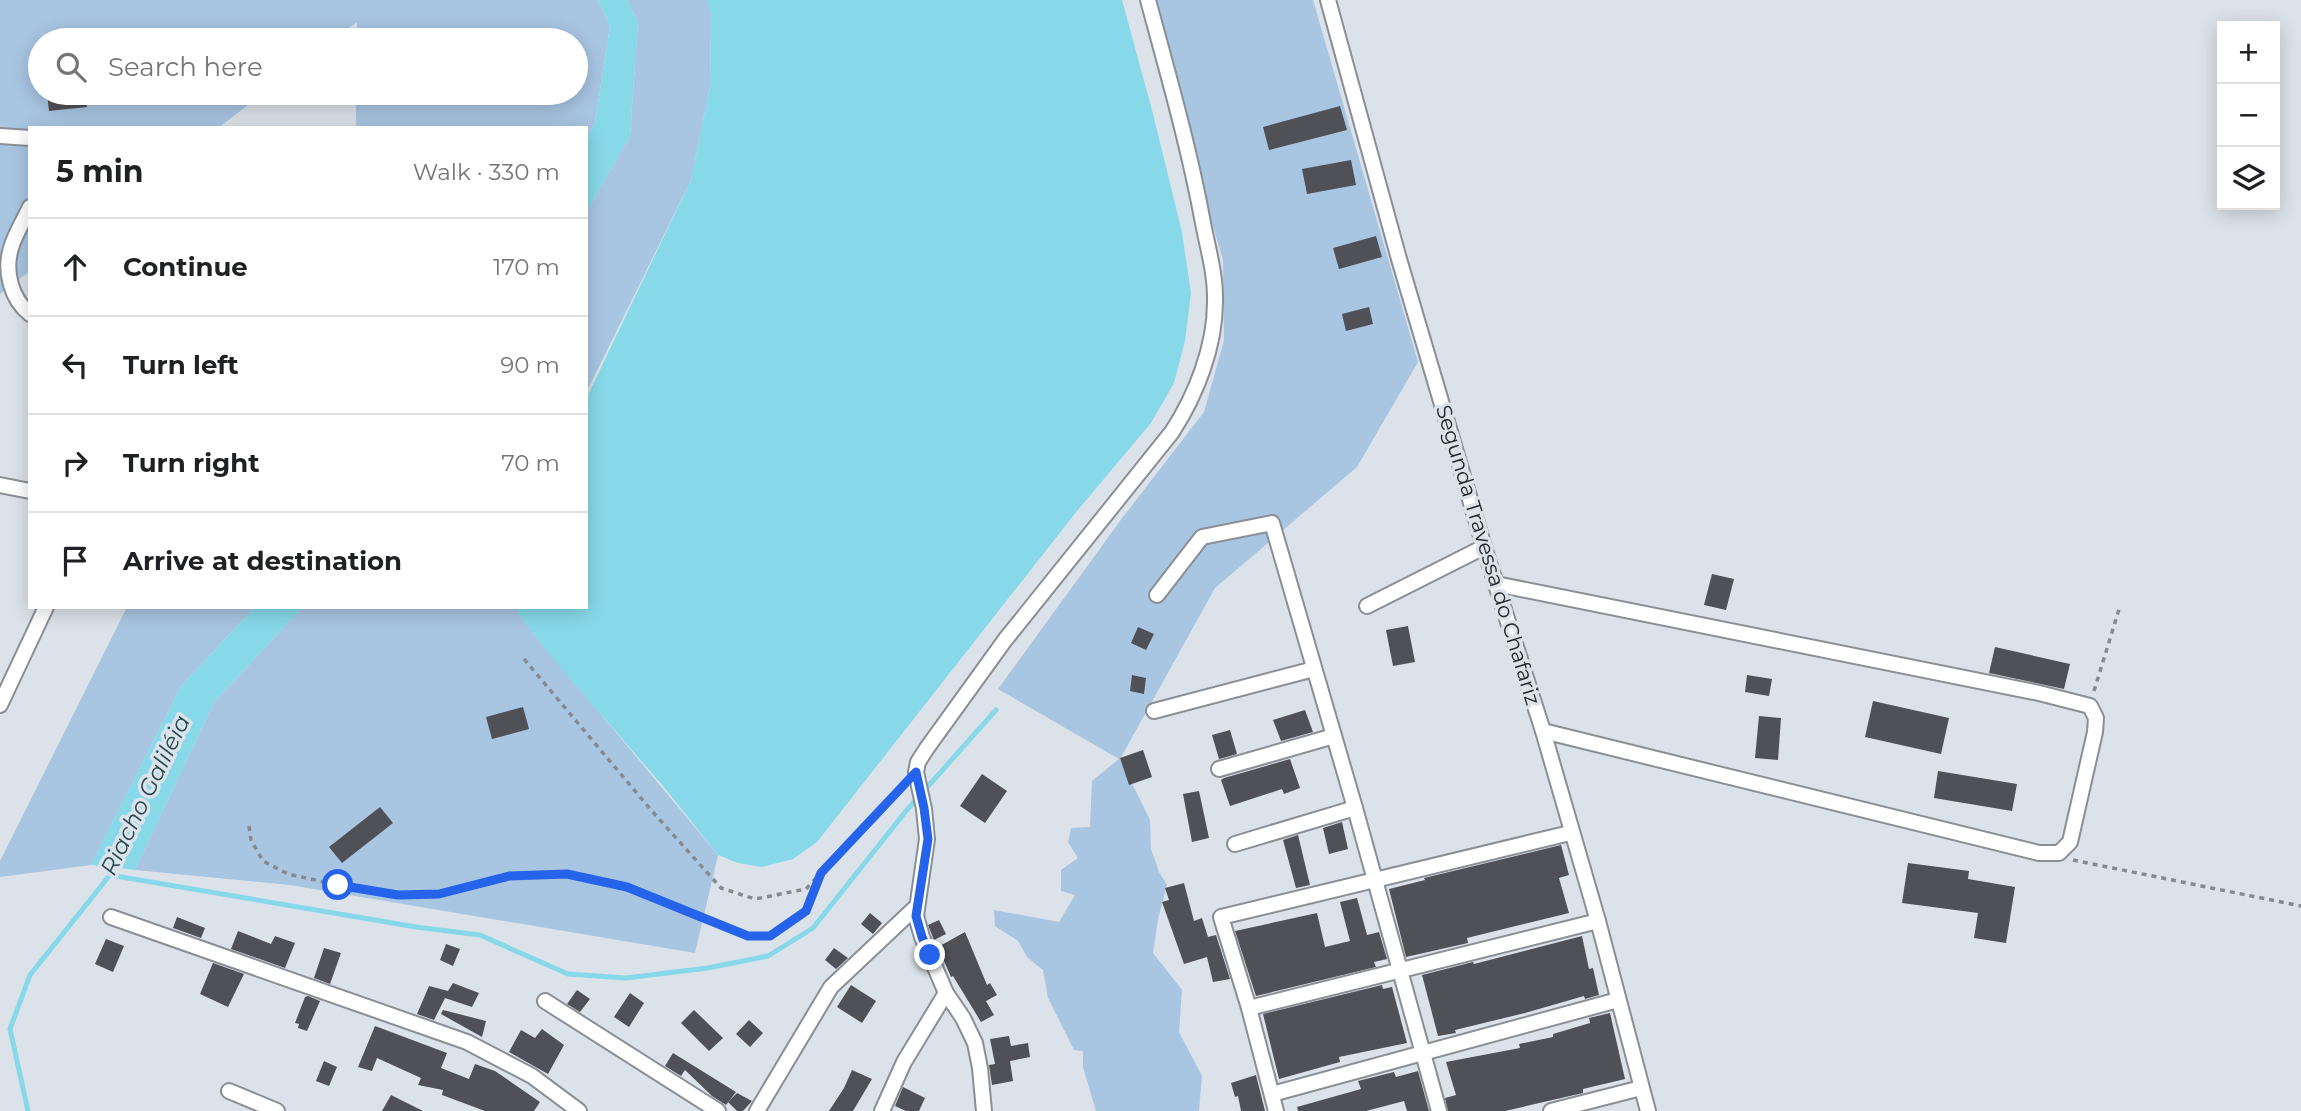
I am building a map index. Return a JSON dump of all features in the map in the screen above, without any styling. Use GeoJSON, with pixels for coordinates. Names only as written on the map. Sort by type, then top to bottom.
{"type":"FeatureCollection","features":[{"type":"Feature","properties":{"kind":"street"},"geometry":{"type":"LineString","coordinates":[[984,1111],[975,1043],[963,1018],[946,993],[916,916],[928,839],[917,777],[918,762],[1005,640],[1172,432],[1187,410],[1204,364],[1215,302],[1212,270],[1191,160],[1148,0]]}},
{"type":"Feature","properties":{"kind":"street","name":"Segunda Travessa do Chafariz"},"geometry":{"type":"LineString","coordinates":[[1328,0],[1399,259],[1598,921],[1648,1111]]}},
{"type":"Feature","properties":{"kind":"street"},"geometry":{"type":"LineString","coordinates":[[0,136],[28,138]]}},
{"type":"Feature","properties":{"kind":"street"},"geometry":{"type":"LineString","coordinates":[[28,211],[10,249],[8,276],[13,292],[28,311]]}},
{"type":"Feature","properties":{"kind":"street"},"geometry":{"type":"LineString","coordinates":[[0,485],[28,491]]}},
{"type":"Feature","properties":{"kind":"street"},"geometry":{"type":"LineString","coordinates":[[1157,595],[1202,537],[1272,523],[1439,1111]]}},
{"type":"Feature","properties":{"kind":"street"},"geometry":{"type":"LineString","coordinates":[[1367,606],[1484,547]]}},
{"type":"Feature","properties":{"kind":"street"},"geometry":{"type":"LineString","coordinates":[[1496,584],[2039,693],[2090,706],[2096,718],[2070,842],[2059,853],[2039,853],[1543,732]]}},
{"type":"Feature","properties":{"kind":"street"},"geometry":{"type":"LineString","coordinates":[[0,705],[45,609]]}},
{"type":"Feature","properties":{"kind":"street"},"geometry":{"type":"LineString","coordinates":[[1154,711],[1314,669]]}},
{"type":"Feature","properties":{"kind":"street"},"geometry":{"type":"LineString","coordinates":[[1219,769],[1334,736]]}},
{"type":"Feature","properties":{"kind":"street"},"geometry":{"type":"LineString","coordinates":[[1235,844],[1355,808]]}},
{"type":"Feature","properties":{"kind":"street"},"geometry":{"type":"LineString","coordinates":[[1276,1111],[1249,1008],[1221,917],[1570,833]]}},
{"type":"Feature","properties":{"kind":"street"},"geometry":{"type":"LineString","coordinates":[[757,1111],[831,987],[917,906]]}},
{"type":"Feature","properties":{"kind":"street"},"geometry":{"type":"LineString","coordinates":[[111,917],[467,1042],[532,1076],[579,1111]]}},
{"type":"Feature","properties":{"kind":"street"},"geometry":{"type":"LineString","coordinates":[[1249,1008],[1598,921]]}},
{"type":"Feature","properties":{"kind":"street"},"geometry":{"type":"LineString","coordinates":[[882,1111],[904,1062],[946,993]]}},
{"type":"Feature","properties":{"kind":"street"},"geometry":{"type":"LineString","coordinates":[[1272,1094],[1618,1000]]}},
{"type":"Feature","properties":{"kind":"street"},"geometry":{"type":"LineString","coordinates":[[545,1001],[719,1111]]}},
{"type":"Feature","properties":{"kind":"street"},"geometry":{"type":"LineString","coordinates":[[1552,1111],[1641,1088]]}},
{"type":"Feature","properties":{"kind":"street"},"geometry":{"type":"LineString","coordinates":[[229,1091],[277,1111]]}},
{"type":"Feature","properties":{"kind":"path"},"geometry":{"type":"LineString","coordinates":[[2090,706],[2120,606]]}},
{"type":"Feature","properties":{"kind":"path"},"geometry":{"type":"LineString","coordinates":[[524,659],[651,810],[721,888],[755,899],[806,889],[917,777]]}},
{"type":"Feature","properties":{"kind":"path"},"geometry":{"type":"LineString","coordinates":[[249,826],[251,840],[263,862],[288,874],[313,880],[398,895],[439,894],[509,876],[567,874],[627,887],[748,936],[770,936],[806,911],[821,873]]}},
{"type":"Feature","properties":{"kind":"path"},"geometry":{"type":"LineString","coordinates":[[2066,858],[2301,906]]}},
{"type":"Feature","properties":{"kind":"shaded area"},"geometry":{"type":"Polygon","coordinates":[[[0,0],[598,0],[610,26],[595,122],[588,135],[588,126],[356,126],[356,105],[588,105],[588,28],[357,28],[357,22],[349,28],[28,28],[28,105],[248,105],[221,126],[28,126],[28,273],[0,294],[0,0]]]}},
{"type":"Feature","properties":{"kind":"shaded area"},"geometry":{"type":"Polygon","coordinates":[[[627,0],[708,0],[711,16],[710,87],[691,180],[588,389],[588,210],[630,136],[638,22],[627,0]]]}},
{"type":"Feature","properties":{"kind":"shaded area"},"geometry":{"type":"Polygon","coordinates":[[[1147,0],[1313,0],[1418,362],[1357,467],[1215,588],[1120,759],[1150,820],[1151,849],[1167,885],[1153,953],[1182,990],[1179,1032],[1202,1076],[1199,1111],[1096,1111],[1083,1067],[1083,1051],[1074,1050],[1048,998],[1043,970],[1027,957],[1018,941],[995,926],[994,910],[1059,922],[1075,895],[1061,891],[1061,870],[1078,858],[1068,842],[1071,828],[1090,827],[1092,781],[1119,759],[998,689],[1123,517],[1204,412],[1224,340],[1223,260],[1147,0]]]}},
{"type":"Feature","properties":{"kind":"shaded area"},"geometry":{"type":"Polygon","coordinates":[[[126,609],[253,609],[181,686],[91,865],[0,877],[0,861],[126,609]]]}},
{"type":"Feature","properties":{"kind":"shaded area"},"geometry":{"type":"Polygon","coordinates":[[[301,609],[519,609],[520,617],[718,855],[695,953],[290,885],[135,870],[214,702],[301,609]]]}},
{"type":"Feature","properties":{"kind":"water"},"geometry":{"type":"Polygon","coordinates":[[[598,0],[627,0],[638,22],[630,136],[588,210],[588,135],[595,122],[610,26],[598,0]]]}},
{"type":"Feature","properties":{"kind":"water"},"geometry":{"type":"Polygon","coordinates":[[[708,0],[1122,0],[1182,232],[1191,293],[1185,341],[1174,383],[1151,423],[1077,511],[817,842],[793,859],[762,867],[738,863],[718,855],[663,786],[559,666],[520,617],[518,609],[588,609],[588,395],[691,180],[710,87],[711,16],[708,0]]]}},
{"type":"Feature","properties":{"kind":"water"},"geometry":{"type":"Polygon","coordinates":[[[253,609],[301,609],[214,702],[135,870],[91,865],[181,686],[253,609]]]}},
{"type":"Feature","properties":{"kind":"building"},"geometry":{"type":"Polygon","coordinates":[[[48,105],[87,105],[87,107],[49,111],[48,105]]]}},
{"type":"Feature","properties":{"kind":"building"},"geometry":{"type":"Polygon","coordinates":[[[1340,106],[1347,130],[1269,150],[1263,127],[1340,106]]]}},
{"type":"Feature","properties":{"kind":"building"},"geometry":{"type":"Polygon","coordinates":[[[1351,160],[1356,185],[1307,194],[1302,169],[1351,160]]]}},
{"type":"Feature","properties":{"kind":"building"},"geometry":{"type":"Polygon","coordinates":[[[1376,236],[1382,257],[1339,269],[1333,248],[1376,236]]]}},
{"type":"Feature","properties":{"kind":"building"},"geometry":{"type":"Polygon","coordinates":[[[1369,307],[1373,324],[1346,331],[1342,314],[1369,307]]]}},
{"type":"Feature","properties":{"kind":"building"},"geometry":{"type":"Polygon","coordinates":[[[1712,574],[1734,579],[1726,610],[1704,605],[1712,574]]]}},
{"type":"Feature","properties":{"kind":"building"},"geometry":{"type":"Polygon","coordinates":[[[1408,626],[1415,662],[1393,666],[1386,630],[1408,626]]]}},
{"type":"Feature","properties":{"kind":"building"},"geometry":{"type":"Polygon","coordinates":[[[1138,627],[1154,634],[1146,650],[1131,643],[1138,627]]]}},
{"type":"Feature","properties":{"kind":"building"},"geometry":{"type":"Polygon","coordinates":[[[1995,647],[2070,664],[2064,689],[1989,673],[1995,647]]]}},
{"type":"Feature","properties":{"kind":"building"},"geometry":{"type":"Polygon","coordinates":[[[1132,675],[1146,678],[1144,694],[1130,691],[1132,675]]]}},
{"type":"Feature","properties":{"kind":"building"},"geometry":{"type":"Polygon","coordinates":[[[1747,675],[1772,679],[1769,696],[1745,692],[1747,675]]]}},
{"type":"Feature","properties":{"kind":"building"},"geometry":{"type":"Polygon","coordinates":[[[1873,701],[1949,718],[1941,754],[1865,737],[1873,701]]]}},
{"type":"Feature","properties":{"kind":"building"},"geometry":{"type":"Polygon","coordinates":[[[523,707],[529,729],[492,739],[486,717],[523,707]]]}},
{"type":"Feature","properties":{"kind":"building"},"geometry":{"type":"Polygon","coordinates":[[[1305,710],[1313,732],[1281,741],[1273,720],[1305,710]]]}},
{"type":"Feature","properties":{"kind":"building"},"geometry":{"type":"Polygon","coordinates":[[[1759,716],[1781,718],[1778,760],[1755,758],[1759,716]]]}},
{"type":"Feature","properties":{"kind":"building"},"geometry":{"type":"Polygon","coordinates":[[[1230,730],[1237,754],[1219,759],[1212,735],[1230,730]]]}},
{"type":"Feature","properties":{"kind":"building"},"geometry":{"type":"Polygon","coordinates":[[[1143,750],[1152,777],[1129,785],[1120,758],[1143,750]]]}},
{"type":"Feature","properties":{"kind":"building"},"geometry":{"type":"Polygon","coordinates":[[[1290,759],[1300,788],[1284,794],[1282,789],[1230,806],[1221,780],[1290,759]]]}},
{"type":"Feature","properties":{"kind":"building"},"geometry":{"type":"Polygon","coordinates":[[[1938,771],[2017,784],[2012,811],[1934,798],[1938,771]]]}},
{"type":"Feature","properties":{"kind":"building"},"geometry":{"type":"Polygon","coordinates":[[[982,774],[1007,791],[985,823],[960,806],[982,774]]]}},
{"type":"Feature","properties":{"kind":"building"},"geometry":{"type":"Polygon","coordinates":[[[1199,791],[1209,838],[1192,842],[1183,794],[1199,791]]]}},
{"type":"Feature","properties":{"kind":"building"},"geometry":{"type":"Polygon","coordinates":[[[380,807],[393,823],[342,863],[329,847],[380,807]]]}},
{"type":"Feature","properties":{"kind":"building"},"geometry":{"type":"Polygon","coordinates":[[[1342,822],[1348,849],[1329,854],[1323,828],[1342,822]]]}},
{"type":"Feature","properties":{"kind":"building"},"geometry":{"type":"Polygon","coordinates":[[[1298,835],[1310,885],[1296,888],[1283,840],[1298,835]]]}},
{"type":"Feature","properties":{"kind":"building"},"geometry":{"type":"Polygon","coordinates":[[[1561,845],[1569,875],[1559,878],[1569,913],[1467,938],[1468,943],[1406,957],[1389,889],[1561,845]]]}},
{"type":"Feature","properties":{"kind":"building"},"geometry":{"type":"Polygon","coordinates":[[[1908,863],[1969,871],[1968,879],[2015,887],[2006,943],[1974,938],[1978,913],[1902,903],[1908,863]]]}},
{"type":"Feature","properties":{"kind":"building"},"geometry":{"type":"Polygon","coordinates":[[[1184,883],[1194,921],[1202,918],[1208,937],[1216,935],[1230,979],[1213,982],[1207,957],[1184,964],[1162,902],[1169,900],[1165,888],[1184,883]]]}},
{"type":"Feature","properties":{"kind":"building"},"geometry":{"type":"Polygon","coordinates":[[[1357,898],[1367,935],[1379,932],[1387,959],[1374,962],[1376,967],[1256,996],[1235,931],[1317,913],[1325,947],[1350,941],[1340,902],[1357,898]]]}},
{"type":"Feature","properties":{"kind":"building"},"geometry":{"type":"Polygon","coordinates":[[[870,913],[882,923],[873,934],[861,924],[870,913]]]}},
{"type":"Feature","properties":{"kind":"building"},"geometry":{"type":"Polygon","coordinates":[[[177,917],[205,928],[201,938],[173,928],[177,917]]]}},
{"type":"Feature","properties":{"kind":"building"},"geometry":{"type":"Polygon","coordinates":[[[939,920],[946,934],[934,940],[928,925],[939,920]]]}},
{"type":"Feature","properties":{"kind":"building"},"geometry":{"type":"Polygon","coordinates":[[[238,931],[271,944],[275,936],[295,943],[285,968],[231,949],[238,931]]]}},
{"type":"Feature","properties":{"kind":"building"},"geometry":{"type":"Polygon","coordinates":[[[965,932],[987,985],[990,983],[997,995],[986,1001],[994,1015],[981,1022],[953,976],[951,977],[938,947],[965,932]]]}},
{"type":"Feature","properties":{"kind":"building"},"geometry":{"type":"Polygon","coordinates":[[[1582,936],[1589,969],[1593,968],[1599,995],[1585,999],[1584,996],[1438,1036],[1422,975],[1582,936]]]}},
{"type":"Feature","properties":{"kind":"building"},"geometry":{"type":"Polygon","coordinates":[[[106,939],[124,946],[113,972],[95,964],[106,939]]]}},
{"type":"Feature","properties":{"kind":"building"},"geometry":{"type":"Polygon","coordinates":[[[446,944],[460,949],[453,966],[440,960],[446,944]]]}},
{"type":"Feature","properties":{"kind":"building"},"geometry":{"type":"Polygon","coordinates":[[[324,948],[341,953],[330,984],[314,978],[324,948]]]}},
{"type":"Feature","properties":{"kind":"building"},"geometry":{"type":"Polygon","coordinates":[[[834,948],[848,958],[836,969],[825,960],[834,948]]]}},
{"type":"Feature","properties":{"kind":"building"},"geometry":{"type":"Polygon","coordinates":[[[213,963],[244,974],[228,1007],[200,994],[213,963]]]}},
{"type":"Feature","properties":{"kind":"building"},"geometry":{"type":"Polygon","coordinates":[[[453,983],[479,993],[472,1007],[445,998],[434,1020],[417,1014],[429,986],[448,991],[453,983]]]}},
{"type":"Feature","properties":{"kind":"building"},"geometry":{"type":"Polygon","coordinates":[[[851,985],[876,1001],[862,1023],[837,1007],[851,985]]]}},
{"type":"Feature","properties":{"kind":"building"},"geometry":{"type":"Polygon","coordinates":[[[1382,985],[1383,989],[1392,987],[1407,1043],[1339,1057],[1340,1062],[1279,1079],[1263,1014],[1382,985]]]}},
{"type":"Feature","properties":{"kind":"building"},"geometry":{"type":"Polygon","coordinates":[[[577,990],[590,999],[580,1012],[567,1004],[577,990]]]}},
{"type":"Feature","properties":{"kind":"building"},"geometry":{"type":"Polygon","coordinates":[[[630,993],[644,1003],[629,1027],[614,1017],[630,993]]]}},
{"type":"Feature","properties":{"kind":"building"},"geometry":{"type":"Polygon","coordinates":[[[305,997],[320,1001],[307,1031],[298,1028],[299,1024],[295,1023],[305,997]]]}},
{"type":"Feature","properties":{"kind":"building"},"geometry":{"type":"Polygon","coordinates":[[[443,1010],[486,1021],[482,1037],[441,1014],[443,1010]]]}},
{"type":"Feature","properties":{"kind":"building"},"geometry":{"type":"Polygon","coordinates":[[[694,1010],[723,1038],[709,1051],[681,1023],[694,1010]]]}},
{"type":"Feature","properties":{"kind":"building"},"geometry":{"type":"Polygon","coordinates":[[[1610,1013],[1625,1079],[1583,1089],[1583,1093],[1505,1111],[1448,1111],[1445,1098],[1456,1095],[1446,1062],[1520,1048],[1519,1044],[1553,1037],[1553,1034],[1590,1023],[1589,1018],[1610,1013]]]}},
{"type":"Feature","properties":{"kind":"building"},"geometry":{"type":"Polygon","coordinates":[[[749,1020],[763,1033],[750,1047],[736,1034],[749,1020]]]}},
{"type":"Feature","properties":{"kind":"building"},"geometry":{"type":"Polygon","coordinates":[[[375,1026],[447,1053],[441,1068],[469,1079],[475,1064],[495,1071],[540,1102],[534,1111],[485,1111],[442,1095],[443,1090],[418,1085],[421,1078],[377,1058],[372,1071],[358,1067],[375,1026]]]}},
{"type":"Feature","properties":{"kind":"building"},"geometry":{"type":"Polygon","coordinates":[[[542,1029],[564,1045],[548,1074],[509,1052],[521,1030],[535,1038],[542,1029]]]}},
{"type":"Feature","properties":{"kind":"building"},"geometry":{"type":"Polygon","coordinates":[[[1009,1036],[1011,1046],[1028,1043],[1030,1057],[1010,1061],[1013,1081],[992,1085],[989,1065],[995,1064],[990,1039],[1009,1036]]]}},
{"type":"Feature","properties":{"kind":"building"},"geometry":{"type":"Polygon","coordinates":[[[673,1053],[736,1092],[726,1105],[712,1096],[685,1070],[681,1076],[665,1066],[673,1053]]]}},
{"type":"Feature","properties":{"kind":"building"},"geometry":{"type":"Polygon","coordinates":[[[324,1061],[337,1067],[329,1086],[316,1081],[324,1061]]]}},
{"type":"Feature","properties":{"kind":"building"},"geometry":{"type":"Polygon","coordinates":[[[852,1070],[872,1079],[853,1111],[829,1111],[844,1088],[852,1070]]]}},
{"type":"Feature","properties":{"kind":"building"},"geometry":{"type":"Polygon","coordinates":[[[1418,1071],[1429,1111],[1407,1111],[1404,1101],[1366,1111],[1298,1111],[1297,1107],[1361,1089],[1358,1081],[1394,1072],[1396,1077],[1418,1071]]]}},
{"type":"Feature","properties":{"kind":"building"},"geometry":{"type":"Polygon","coordinates":[[[1256,1075],[1265,1111],[1241,1111],[1238,1096],[1235,1097],[1231,1083],[1256,1075]]]}},
{"type":"Feature","properties":{"kind":"building"},"geometry":{"type":"Polygon","coordinates":[[[903,1087],[925,1098],[919,1111],[906,1111],[895,1106],[903,1087]]]}},
{"type":"Feature","properties":{"kind":"building"},"geometry":{"type":"Polygon","coordinates":[[[737,1093],[752,1101],[743,1111],[737,1111],[728,1102],[737,1093]]]}},
{"type":"Feature","properties":{"kind":"building"},"geometry":{"type":"Polygon","coordinates":[[[391,1095],[423,1111],[382,1111],[391,1095]]]}},
{"type":"Feature","properties":{"kind":"waterway"},"geometry":{"type":"LineString","coordinates":[[110,875],[416,927],[480,935],[568,974],[626,978],[708,968],[768,956],[813,928],[906,811],[996,710]]}},
{"type":"Feature","properties":{"kind":"waterway","name":"Riacho Galiléia"},"geometry":{"type":"LineString","coordinates":[[28,1111],[10,1029],[30,975],[110,875],[114,863]]}},
{"type":"Feature","properties":{"kind":"route"},"geometry":{"type":"LineString","coordinates":[[338,885],[398,895],[439,894],[509,876],[567,874],[627,887],[748,936],[770,936],[806,911],[821,873],[916,772],[928,839],[916,916],[930,955]]}}]}
